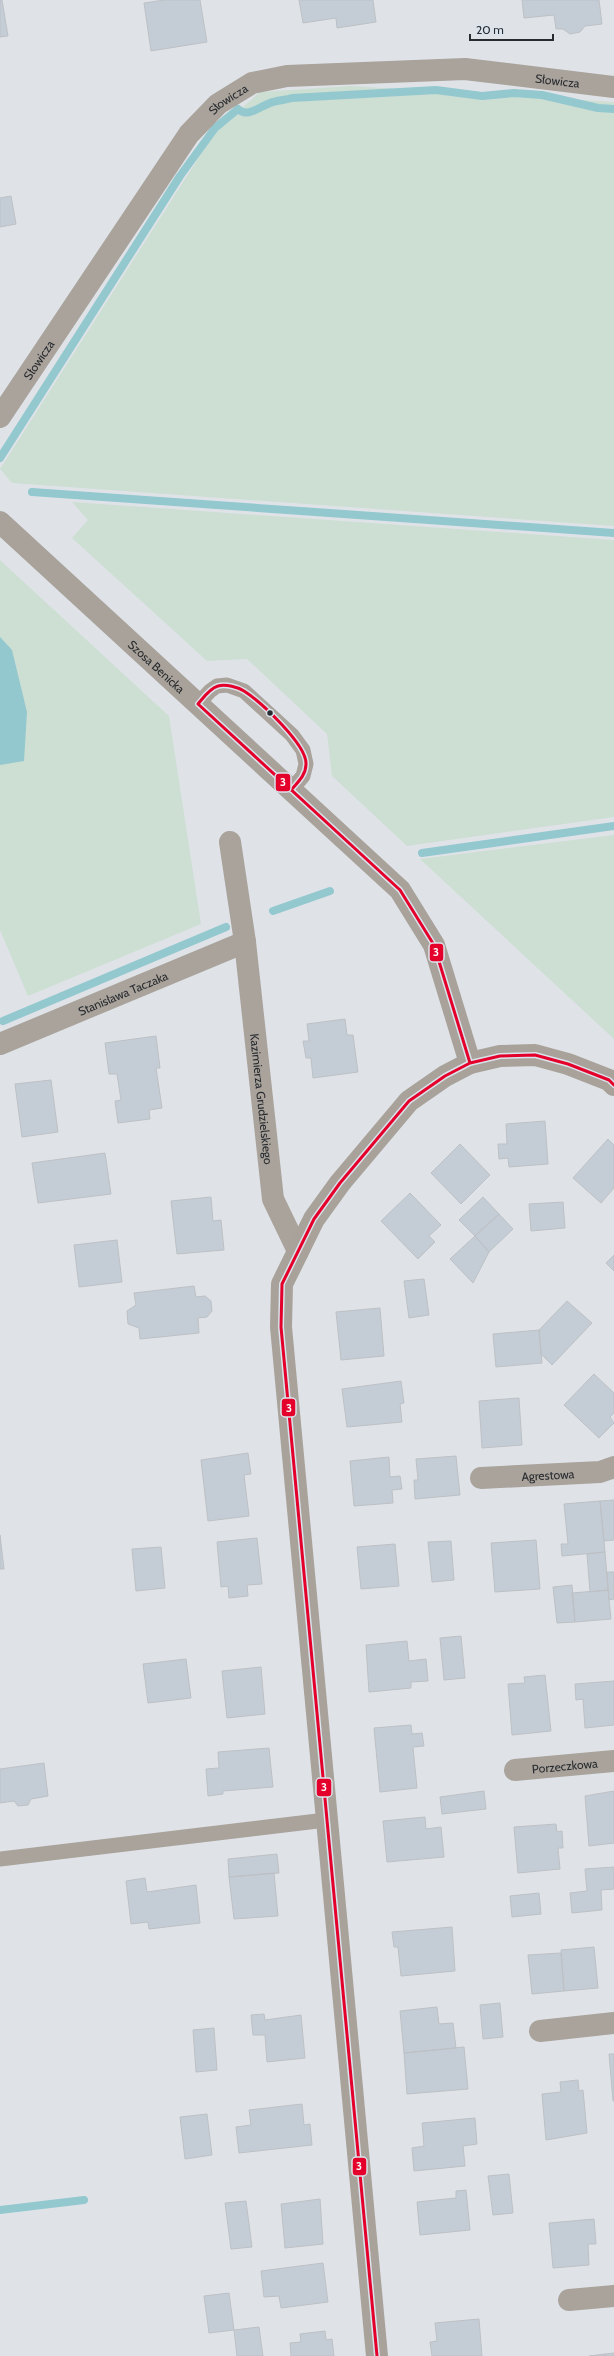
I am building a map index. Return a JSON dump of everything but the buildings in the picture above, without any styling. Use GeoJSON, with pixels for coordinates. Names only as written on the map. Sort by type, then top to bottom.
{"type":"FeatureCollection","features":[{"type":"Feature","properties":{"kind":"street","name":"Słowicza"},"geometry":{"type":"LineString","coordinates":[[0,417],[189,134],[218,104],[252,83],[287,76],[465,69],[614,87]]}},
{"type":"Feature","properties":{"kind":"street","name":"Szosa Benicka"},"geometry":{"type":"LineString","coordinates":[[0,522],[400,890],[434,945],[470,1063]]}},
{"type":"Feature","properties":{"kind":"street","name":"Kazimierza Grudzielskiego"},"geometry":{"type":"LineString","coordinates":[[230,842],[245,942],[273,1199],[298,1251]]}},
{"type":"Feature","properties":{"kind":"street","name":"Stanisława Taczaka"},"geometry":{"type":"LineString","coordinates":[[0,1044],[245,942]]}},
{"type":"Feature","properties":{"kind":"street"},"geometry":{"type":"LineString","coordinates":[[377,2356],[281,1327],[282,1284],[314,1219],[336,1189],[410,1101],[445,1076],[470,1063],[500,1056],[535,1055],[568,1064],[609,1080],[614,1085]]}},
{"type":"Feature","properties":{"kind":"street","name":"Agrestowa"},"geometry":{"type":"LineString","coordinates":[[481,1478],[600,1472],[614,1467]]}},
{"type":"Feature","properties":{"kind":"street","name":"Porzeczkowa"},"geometry":{"type":"LineString","coordinates":[[515,1770],[614,1761]]}},
{"type":"Feature","properties":{"kind":"street"},"geometry":{"type":"LineString","coordinates":[[540,2031],[614,2023]]}},
{"type":"Feature","properties":{"kind":"street"},"geometry":{"type":"LineString","coordinates":[[569,2300],[614,2296]]}},
{"type":"Feature","properties":{"kind":"lane"},"geometry":{"type":"LineString","coordinates":[[198,704],[217,686],[227,685],[244,691],[292,735],[303,750],[306,764],[303,776],[291,790]]}},
{"type":"Feature","properties":{"kind":"lane"},"geometry":{"type":"LineString","coordinates":[[0,1859],[326,1820]]}},
{"type":"Feature","properties":{"kind":"green space"},"geometry":{"type":"Polygon","coordinates":[[[350,86],[614,102],[614,526],[12,483],[0,469],[215,132],[260,92],[350,86]]]}},
{"type":"Feature","properties":{"kind":"green space"},"geometry":{"type":"Polygon","coordinates":[[[72,502],[614,540],[614,817],[407,846],[332,776],[327,734],[247,659],[207,661],[72,538],[88,520],[72,502]]]}},
{"type":"Feature","properties":{"kind":"green space"},"geometry":{"type":"Polygon","coordinates":[[[0,560],[169,716],[201,924],[28,996],[0,930],[0,560]]]}},
{"type":"Feature","properties":{"kind":"green space"},"geometry":{"type":"Polygon","coordinates":[[[614,835],[614,1039],[420,859],[614,835]]]}},
{"type":"Feature","properties":{"kind":"water"},"geometry":{"type":"Polygon","coordinates":[[[0,637],[12,650],[27,712],[24,761],[0,765],[0,637]]]}},
{"type":"Feature","properties":{"kind":"waterway"},"geometry":{"type":"LineString","coordinates":[[0,458],[180,176],[215,128],[238,109],[246,113],[273,102],[292,98],[436,90],[482,96],[514,93],[542,95],[598,108],[614,109]]}},
{"type":"Feature","properties":{"kind":"waterway"},"geometry":{"type":"LineString","coordinates":[[32,492],[614,533]]}},
{"type":"Feature","properties":{"kind":"waterway"},"geometry":{"type":"LineString","coordinates":[[422,853],[614,826]]}},
{"type":"Feature","properties":{"kind":"waterway"},"geometry":{"type":"LineString","coordinates":[[273,911],[330,891]]}},
{"type":"Feature","properties":{"kind":"waterway"},"geometry":{"type":"LineString","coordinates":[[3,1021],[226,927]]}},
{"type":"Feature","properties":{"kind":"waterway"},"geometry":{"type":"LineString","coordinates":[[0,2210],[84,2200]]}},
{"type":"Feature","properties":{"kind":"transit line","name":"3"},"geometry":{"type":"LineString","coordinates":[[198,704],[212,689],[221,685],[235,687],[244,691],[261,704],[282,724],[299,746],[304,756],[306,764],[305,772],[291,790]]}},
{"type":"Feature","properties":{"kind":"transit line","name":"3"},"geometry":{"type":"LineString","coordinates":[[198,704],[400,890],[434,945],[470,1063]]}},
{"type":"Feature","properties":{"kind":"transit line","name":"3"},"geometry":{"type":"LineString","coordinates":[[377,2356],[281,1327],[282,1284],[314,1219],[340,1183],[409,1101],[445,1076],[470,1063],[500,1056],[535,1055],[568,1064],[609,1080],[614,1085]]}}]}
